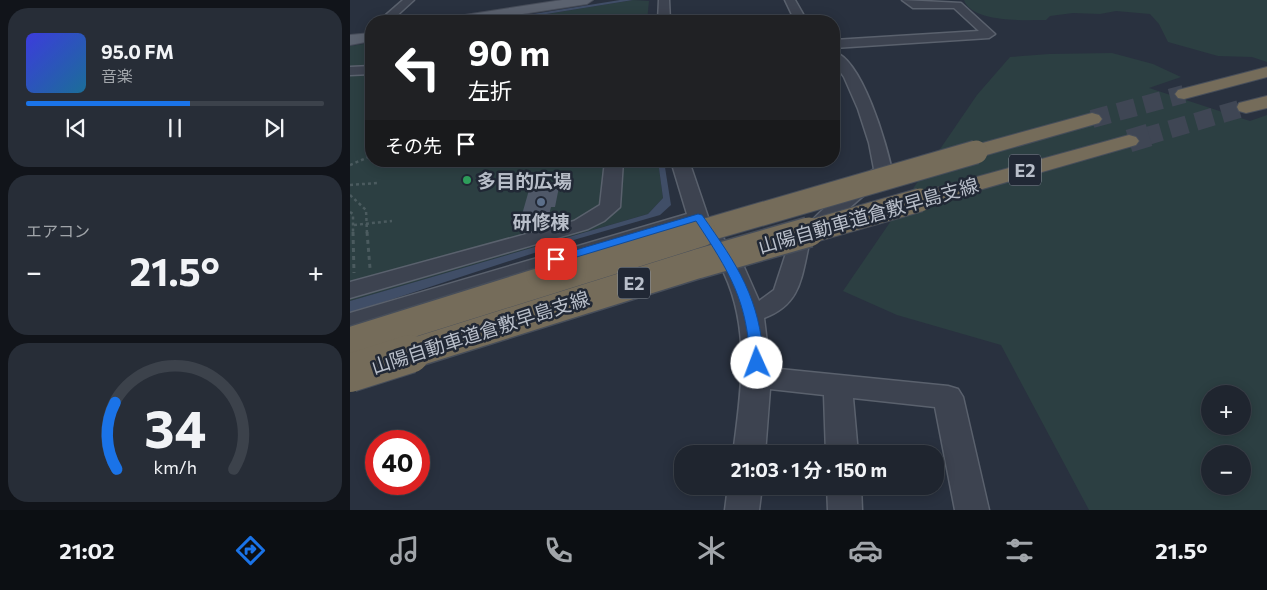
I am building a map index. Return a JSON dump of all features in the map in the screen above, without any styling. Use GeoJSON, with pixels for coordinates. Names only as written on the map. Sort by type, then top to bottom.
{"type":"FeatureCollection","features":[{"type":"Feature","properties":{"kind":"highway"},"geometry":{"type":"LineString","coordinates":[[1184,94],[1267,72]]}},
{"type":"Feature","properties":{"kind":"highway"},"geometry":{"type":"LineString","coordinates":[[1246,108],[1267,102]]}},
{"type":"Feature","properties":{"kind":"highway","name":"山陽自動車道倉敷早島支線"},"geometry":{"type":"LineString","coordinates":[[350,342],[679,238],[1092,119]]}},
{"type":"Feature","properties":{"kind":"highway","name":"山陽自動車道倉敷早島支線"},"geometry":{"type":"LineString","coordinates":[[350,373],[698,264],[1130,141]]}},
{"type":"Feature","properties":{"kind":"main road"},"geometry":{"type":"LineString","coordinates":[[484,15],[549,3],[586,0]]}},
{"type":"Feature","properties":{"kind":"main road"},"geometry":{"type":"LineString","coordinates":[[508,15],[604,0]]}},
{"type":"Feature","properties":{"kind":"main road"},"geometry":{"type":"LineString","coordinates":[[350,39],[365,36]]}},
{"type":"Feature","properties":{"kind":"street"},"geometry":{"type":"LineString","coordinates":[[392,15],[409,0]]}},
{"type":"Feature","properties":{"kind":"street"},"geometry":{"type":"LineString","coordinates":[[664,0],[664,15]]}},
{"type":"Feature","properties":{"kind":"street"},"geometry":{"type":"LineString","coordinates":[[790,0],[798,15]]}},
{"type":"Feature","properties":{"kind":"street"},"geometry":{"type":"LineString","coordinates":[[840,44],[989,34],[957,5],[913,5],[907,0]]}},
{"type":"Feature","properties":{"kind":"street"},"geometry":{"type":"LineString","coordinates":[[750,314],[766,309],[781,300],[797,249],[833,212],[879,176],[883,169],[876,137],[862,102],[844,64],[840,61]]}},
{"type":"Feature","properties":{"kind":"street"},"geometry":{"type":"LineString","coordinates":[[350,71],[365,70]]}},
{"type":"Feature","properties":{"kind":"street"},"geometry":{"type":"LineString","coordinates":[[358,287],[581,225],[597,217],[610,207],[613,167]]}},
{"type":"Feature","properties":{"kind":"street"},"geometry":{"type":"LineString","coordinates":[[682,167],[700,219],[733,268],[747,300],[756,335],[757,377],[750,445]]}},
{"type":"Feature","properties":{"kind":"street"},"geometry":{"type":"LineString","coordinates":[[360,318],[700,219],[883,169]]}},
{"type":"Feature","properties":{"kind":"street"},"geometry":{"type":"LineString","coordinates":[[350,390],[521,332],[797,249]]}},
{"type":"Feature","properties":{"kind":"street"},"geometry":{"type":"LineString","coordinates":[[350,384],[371,323],[360,318]]}},
{"type":"Feature","properties":{"kind":"street"},"geometry":{"type":"LineString","coordinates":[[757,377],[948,397],[972,510]]}},
{"type":"Feature","properties":{"kind":"street"},"geometry":{"type":"LineString","coordinates":[[838,386],[841,445]]}},
{"type":"Feature","properties":{"kind":"street"},"geometry":{"type":"LineString","coordinates":[[742,510],[744,495]]}},
{"type":"Feature","properties":{"kind":"street"},"geometry":{"type":"LineString","coordinates":[[844,495],[845,510]]}},
{"type":"Feature","properties":{"kind":"path"},"geometry":{"type":"LineString","coordinates":[[350,165],[365,159]]}},
{"type":"Feature","properties":{"kind":"path"},"geometry":{"type":"LineString","coordinates":[[350,185],[377,183]]}},
{"type":"Feature","properties":{"kind":"path"},"geometry":{"type":"LineString","coordinates":[[350,195],[367,210],[369,222],[367,239],[371,278],[358,287],[354,284],[352,242],[354,225],[351,213]]}},
{"type":"Feature","properties":{"kind":"path"},"geometry":{"type":"LineString","coordinates":[[354,225],[392,221]]}},
{"type":"Feature","properties":{"kind":"shaded area"},"geometry":{"type":"Polygon","coordinates":[[[633,0],[649,1],[648,15],[540,15],[633,0]]]}},
{"type":"Feature","properties":{"kind":"shaded area"},"geometry":{"type":"Polygon","coordinates":[[[964,0],[1267,0],[1267,62],[1252,57],[1218,56],[1168,42],[1159,24],[1150,14],[1116,11],[1100,14],[1073,13],[1050,16],[1046,20],[1013,20],[977,13],[964,0]]]}},
{"type":"Feature","properties":{"kind":"shaded area"},"geometry":{"type":"Polygon","coordinates":[[[365,44],[365,167],[659,167],[663,198],[648,214],[350,301],[350,46],[365,44]]]}},
{"type":"Feature","properties":{"kind":"shaded area"},"geometry":{"type":"Polygon","coordinates":[[[1112,53],[1153,64],[1181,77],[1149,88],[1250,121],[1267,115],[1267,510],[1089,510],[1001,345],[897,315],[843,291],[977,95],[1010,57],[1112,53]]]}},
{"type":"Feature","properties":{"kind":"water"},"geometry":{"type":"Polygon","coordinates":[[[620,0],[633,0],[540,15],[527,15],[620,0]]]}},
{"type":"Feature","properties":{"kind":"water"},"geometry":{"type":"Polygon","coordinates":[[[659,167],[665,167],[671,205],[660,215],[577,239],[350,313],[350,301],[648,214],[663,198],[659,167]]]}},
{"type":"Feature","properties":{"kind":"building","name":"研修棟"},"geometry":{"type":"Polygon","coordinates":[[[559,187],[555,207],[551,207],[549,215],[521,218],[529,190],[559,187]]]}},
{"type":"Feature","properties":{"kind":"tunnel"},"geometry":{"type":"LineString","coordinates":[[1092,119],[1184,94]]}},
{"type":"Feature","properties":{"kind":"tunnel"},"geometry":{"type":"LineString","coordinates":[[1144,137],[1246,107]]}},
{"type":"Feature","properties":{"kind":"tunnel"},"geometry":{"type":"LineString","coordinates":[[1129,141],[1149,135]]}},
{"type":"Feature","properties":{"kind":"place","name":"多目的広場"},"geometry":{"type":"Point","coordinates":[467,180]}},
{"type":"Feature","properties":{"kind":"place","name":"研修棟"},"geometry":{"type":"Point","coordinates":[541,202]}},
{"type":"Feature","properties":{"kind":"route"},"geometry":{"type":"LineString","coordinates":[[556,259],[698,217],[733,268],[747,300],[756,335],[757,363]]}}]}
